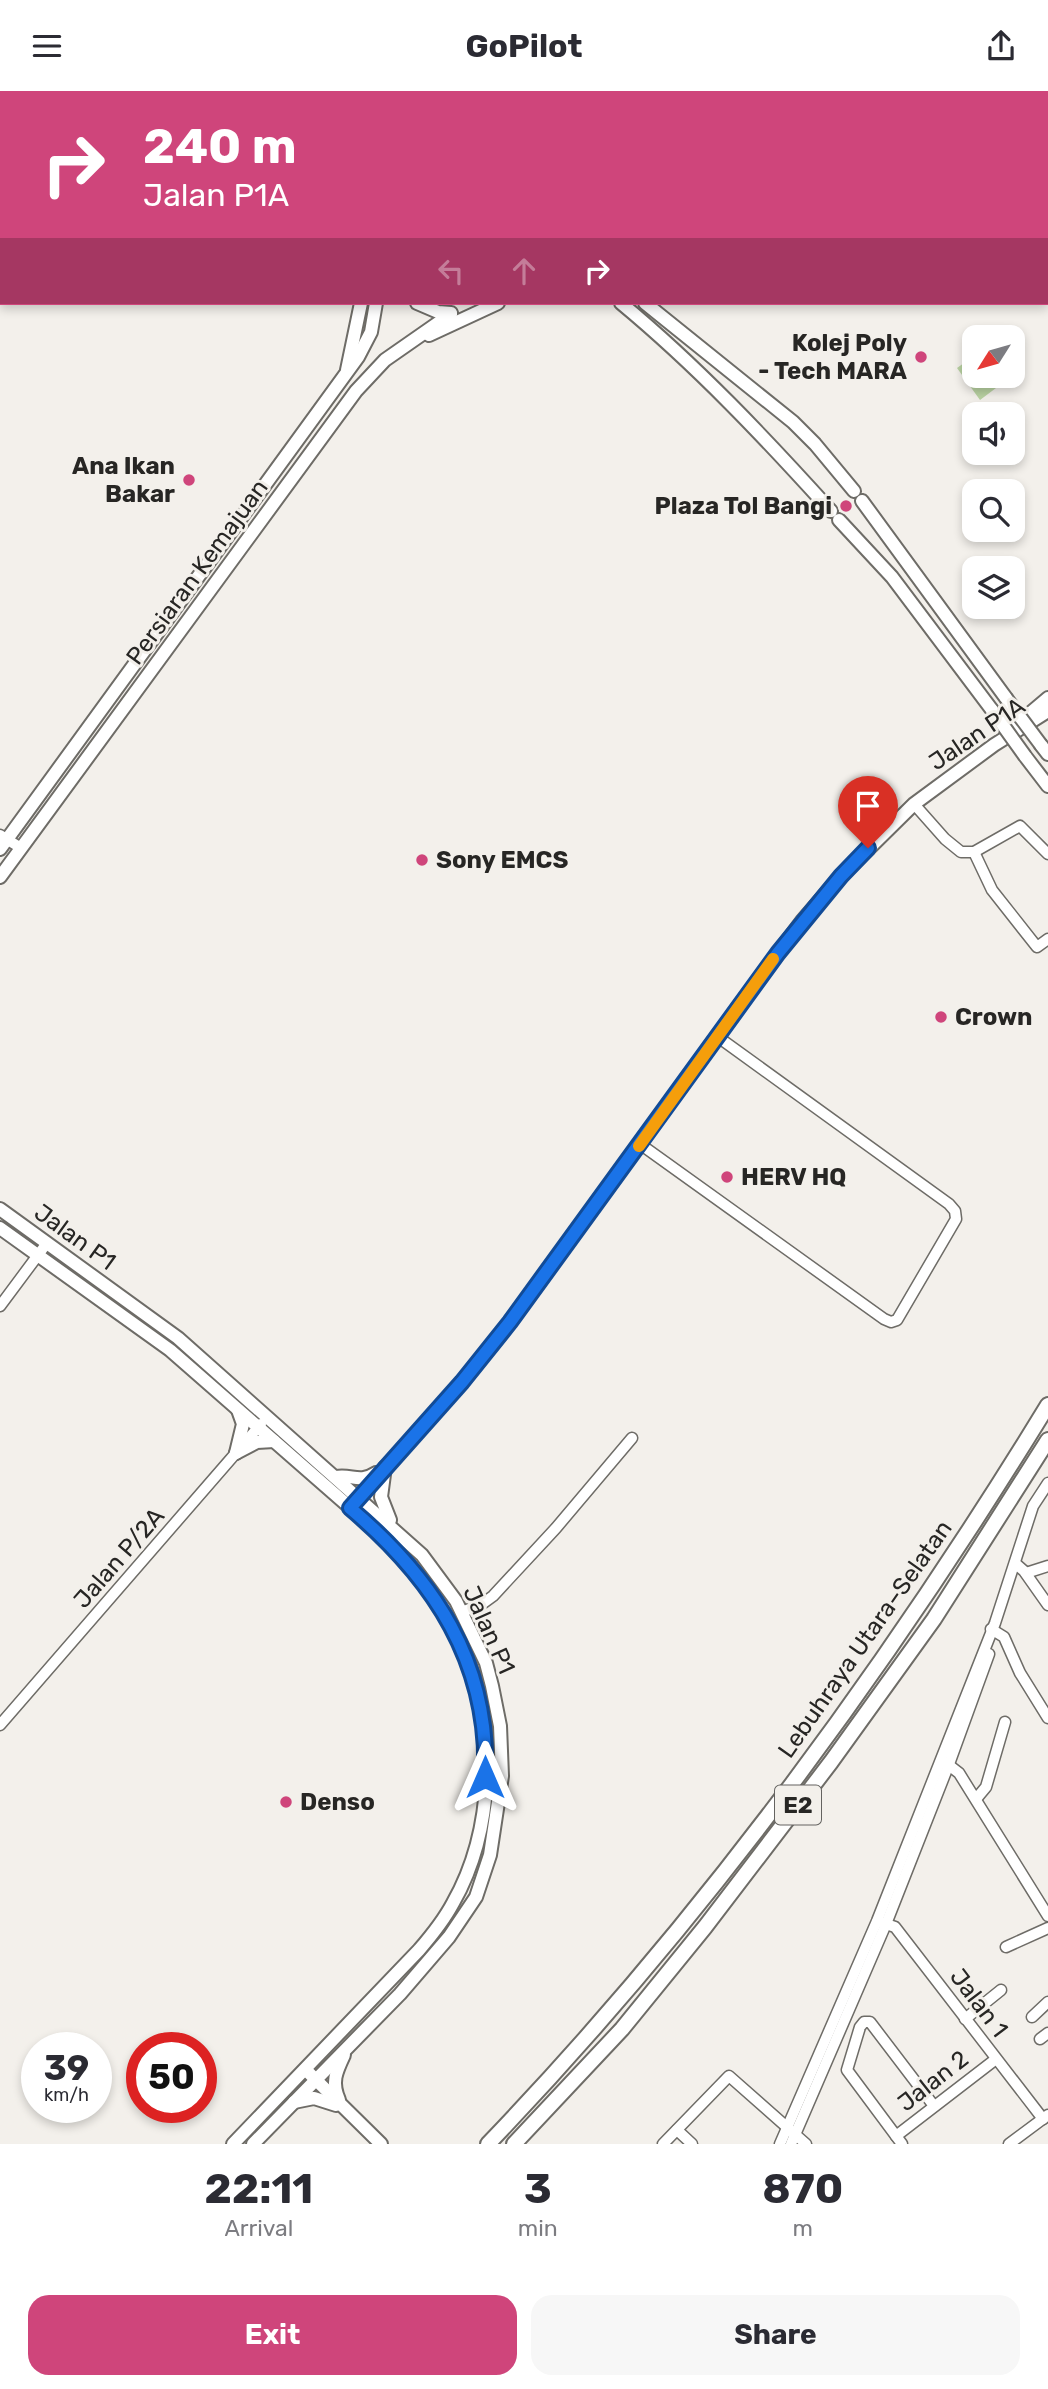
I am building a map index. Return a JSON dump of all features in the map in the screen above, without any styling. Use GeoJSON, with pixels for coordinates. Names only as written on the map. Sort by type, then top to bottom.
{"type":"FeatureCollection","features":[{"type":"Feature","properties":{"kind":"highway","name":"Lebuhraya Utara–Selatan"},"geometry":{"type":"LineString","coordinates":[[488,2144],[552,2077],[681,1926],[809,1761],[918,1608],[1048,1405]]}},
{"type":"Feature","properties":{"kind":"highway","name":"Lebuhraya Utara–Selatan"},"geometry":{"type":"LineString","coordinates":[[514,2144],[622,2029],[705,1927],[823,1773],[934,1619],[1048,1440]]}},
{"type":"Feature","properties":{"kind":"main road"},"geometry":{"type":"LineString","coordinates":[[346,374],[361,305]]}},
{"type":"Feature","properties":{"kind":"main road","name":"Persiaran Kemajuan"},"geometry":{"type":"LineString","coordinates":[[2,841],[346,374],[366,344],[374,321],[376,305]]}},
{"type":"Feature","properties":{"kind":"main road"},"geometry":{"type":"LineString","coordinates":[[422,305],[438,312],[451,313]]}},
{"type":"Feature","properties":{"kind":"main road","name":"Persiaran Kemajuan"},"geometry":{"type":"LineString","coordinates":[[0,877],[356,391],[385,360],[451,313],[476,305]]}},
{"type":"Feature","properties":{"kind":"main road"},"geometry":{"type":"LineString","coordinates":[[412,342],[494,305]]}},
{"type":"Feature","properties":{"kind":"main road"},"geometry":{"type":"LineString","coordinates":[[623,305],[736,409],[892,577],[1048,786]]}},
{"type":"Feature","properties":{"kind":"main road"},"geometry":{"type":"LineString","coordinates":[[647,305],[793,422],[815,444],[858,496],[1045,749]]}},
{"type":"Feature","properties":{"kind":"main road"},"geometry":{"type":"LineString","coordinates":[[994,745],[1048,698]]}},
{"type":"Feature","properties":{"kind":"main road","name":"Jalan P1A"},"geometry":{"type":"LineString","coordinates":[[350,1508],[462,1382],[510,1322],[802,921],[841,876],[914,804],[994,745],[1048,711]]}},
{"type":"Feature","properties":{"kind":"main road","name":"Jalan P1"},"geometry":{"type":"LineString","coordinates":[[0,1209],[178,1338],[263,1422],[336,1477],[394,1528],[422,1555],[449,1590],[486,1663],[500,1726],[502,1776],[491,1855],[476,1896],[449,1937],[400,1994],[253,2144]]}},
{"type":"Feature","properties":{"kind":"main road","name":"Jalan P1"},"geometry":{"type":"LineString","coordinates":[[0,1229],[170,1350],[238,1410],[263,1422],[274,1441],[393,1545],[435,1599],[465,1652],[474,1679],[483,1720],[486,1760],[484,1795],[481,1830],[455,1901],[439,1926],[389,1983],[233,2144]]}},
{"type":"Feature","properties":{"kind":"main road"},"geometry":{"type":"LineString","coordinates":[[236,1453],[243,1423],[238,1410]]}},
{"type":"Feature","properties":{"kind":"main road"},"geometry":{"type":"LineString","coordinates":[[236,1453],[257,1442],[274,1441]]}},
{"type":"Feature","properties":{"kind":"main road"},"geometry":{"type":"LineString","coordinates":[[336,1477],[363,1480],[385,1467]]}},
{"type":"Feature","properties":{"kind":"main road"},"geometry":{"type":"LineString","coordinates":[[385,1467],[381,1497],[394,1528]]}},
{"type":"Feature","properties":{"kind":"main road"},"geometry":{"type":"LineString","coordinates":[[343,2108],[334,2088],[334,2078],[351,2042]]}},
{"type":"Feature","properties":{"kind":"main road"},"geometry":{"type":"LineString","coordinates":[[304,2068],[381,2144]]}},
{"type":"Feature","properties":{"kind":"main road"},"geometry":{"type":"LineString","coordinates":[[292,2103],[314,2098],[328,2100],[343,2108]]}},
{"type":"Feature","properties":{"kind":"street"},"geometry":{"type":"LineString","coordinates":[[914,804],[945,839],[961,852],[974,852],[1020,826],[1048,855]]}},
{"type":"Feature","properties":{"kind":"street"},"geometry":{"type":"LineString","coordinates":[[2,841],[21,848]]}},
{"type":"Feature","properties":{"kind":"street"},"geometry":{"type":"LineString","coordinates":[[974,852],[992,890],[1037,947],[1048,939]]}},
{"type":"Feature","properties":{"kind":"street"},"geometry":{"type":"LineString","coordinates":[[640,1145],[884,1319],[891,1322],[897,1319],[956,1219],[955,1211],[718,1037]]}},
{"type":"Feature","properties":{"kind":"street"},"geometry":{"type":"LineString","coordinates":[[0,1307],[47,1243]]}},
{"type":"Feature","properties":{"kind":"street","name":"Jalan P/2A"},"geometry":{"type":"LineString","coordinates":[[0,1725],[263,1422]]}},
{"type":"Feature","properties":{"kind":"street"},"geometry":{"type":"LineString","coordinates":[[462,1612],[493,1596],[556,1528],[632,1438]]}},
{"type":"Feature","properties":{"kind":"street"},"geometry":{"type":"LineString","coordinates":[[780,2144],[791,2130],[882,1923],[994,1628],[1033,1506],[1048,1483]]}},
{"type":"Feature","properties":{"kind":"street"},"geometry":{"type":"LineString","coordinates":[[1016,1564],[1026,1573],[1048,1605]]}},
{"type":"Feature","properties":{"kind":"street"},"geometry":{"type":"LineString","coordinates":[[1026,1573],[1048,1566]]}},
{"type":"Feature","properties":{"kind":"street"},"geometry":{"type":"LineString","coordinates":[[994,1628],[1004,1637],[1020,1673],[1048,1718]]}},
{"type":"Feature","properties":{"kind":"street"},"geometry":{"type":"LineString","coordinates":[[975,1799],[986,1787],[1004,1722]]}},
{"type":"Feature","properties":{"kind":"street"},"geometry":{"type":"LineString","coordinates":[[945,1762],[959,1773],[1048,1916]]}},
{"type":"Feature","properties":{"kind":"street","name":"Jalan 1"},"geometry":{"type":"LineString","coordinates":[[882,1923],[895,1927],[996,2059],[1045,2117]]}},
{"type":"Feature","properties":{"kind":"street"},"geometry":{"type":"LineString","coordinates":[[1006,1947],[1048,1928]]}},
{"type":"Feature","properties":{"kind":"street"},"geometry":{"type":"LineString","coordinates":[[965,2019],[1000,1990]]}},
{"type":"Feature","properties":{"kind":"street"},"geometry":{"type":"LineString","coordinates":[[1031,2017],[1048,2002]]}},
{"type":"Feature","properties":{"kind":"street"},"geometry":{"type":"LineString","coordinates":[[899,2140],[847,2070],[860,2027],[864,2022],[870,2022],[934,2106]]}},
{"type":"Feature","properties":{"kind":"street","name":"Jalan 2"},"geometry":{"type":"LineString","coordinates":[[899,2140],[934,2106],[996,2059]]}},
{"type":"Feature","properties":{"kind":"street"},"geometry":{"type":"LineString","coordinates":[[663,2144],[729,2076],[806,2144]]}},
{"type":"Feature","properties":{"kind":"street"},"geometry":{"type":"LineString","coordinates":[[1009,2144],[1045,2117]]}},
{"type":"Feature","properties":{"kind":"street"},"geometry":{"type":"LineString","coordinates":[[677,2130],[692,2144]]}},
{"type":"Feature","properties":{"kind":"street"},"geometry":{"type":"LineString","coordinates":[[791,2130],[791,2144]]}},
{"type":"Feature","properties":{"kind":"green space"},"geometry":{"type":"Polygon","coordinates":[[[972,389],[995,389],[980,400],[972,389]]]}},
{"type":"Feature","properties":{"kind":"slow traffic"},"geometry":{"type":"LineString","coordinates":[[639,1146],[773,959]]}},
{"type":"Feature","properties":{"kind":"place","name":"Kolej Poly - Tech MARA"},"geometry":{"type":"Point","coordinates":[921,357]}},
{"type":"Feature","properties":{"kind":"place","name":"Ana Ikan Bakar"},"geometry":{"type":"Point","coordinates":[189,480]}},
{"type":"Feature","properties":{"kind":"place","name":"Plaza Tol Bangi"},"geometry":{"type":"Point","coordinates":[846,506]}},
{"type":"Feature","properties":{"kind":"place","name":"Sony EMCS"},"geometry":{"type":"Point","coordinates":[422,860]}},
{"type":"Feature","properties":{"kind":"place","name":"Crown"},"geometry":{"type":"Point","coordinates":[941,1017]}},
{"type":"Feature","properties":{"kind":"place","name":"HERV HQ"},"geometry":{"type":"Point","coordinates":[727,1177]}},
{"type":"Feature","properties":{"kind":"place","name":"Denso"},"geometry":{"type":"Point","coordinates":[286,1802]}},
{"type":"Feature","properties":{"kind":"route"},"geometry":{"type":"LineString","coordinates":[[485,1777],[483,1720],[465,1652],[435,1599],[412,1568],[393,1545],[350,1508],[462,1382],[510,1322],[802,921],[868,848]]}}]}
